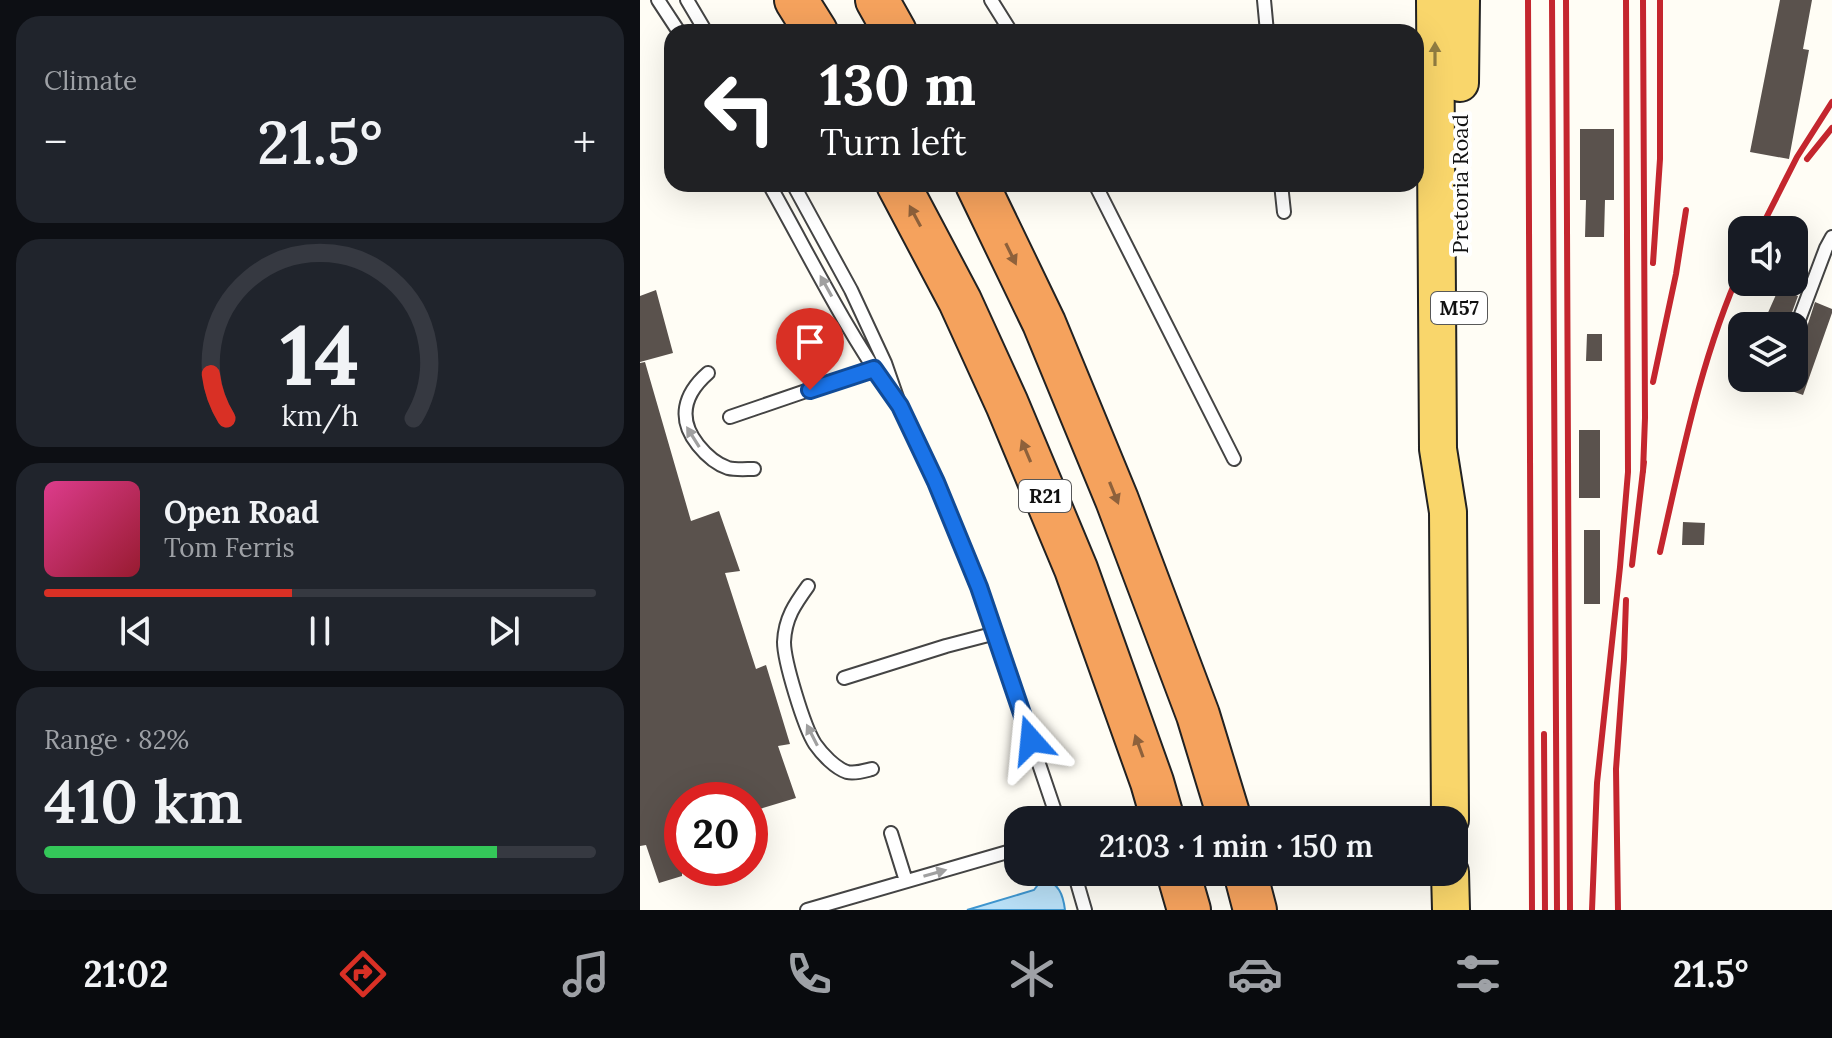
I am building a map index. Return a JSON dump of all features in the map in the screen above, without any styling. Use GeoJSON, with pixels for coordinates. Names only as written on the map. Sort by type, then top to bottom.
{"type":"FeatureCollection","features":[{"type":"Feature","properties":{"kind":"highway"},"geometry":{"type":"LineString","coordinates":[[796,0],[811,24]]}},
{"type":"Feature","properties":{"kind":"highway"},"geometry":{"type":"LineString","coordinates":[[877,0],[890,24]]}},
{"type":"Feature","properties":{"kind":"highway","name":"R21"},"geometry":{"type":"LineString","coordinates":[[902,192],[960,301],[1076,569],[1159,806]]}},
{"type":"Feature","properties":{"kind":"highway"},"geometry":{"type":"LineString","coordinates":[[981,192],[1044,323],[1117,500],[1198,715],[1226,806]]}},
{"type":"Feature","properties":{"kind":"highway"},"geometry":{"type":"LineString","coordinates":[[1182,886],[1189,910]]}},
{"type":"Feature","properties":{"kind":"highway"},"geometry":{"type":"LineString","coordinates":[[1249,886],[1255,910]]}},
{"type":"Feature","properties":{"kind":"main road","name":"Pretoria Road"},"geometry":{"type":"LineString","coordinates":[[1435,0],[1438,449],[1448,512],[1450,806]]}},
{"type":"Feature","properties":{"kind":"main road","name":"Pretoria Road"},"geometry":{"type":"LineString","coordinates":[[1448,512],[1460,451],[1461,0]]}},
{"type":"Feature","properties":{"kind":"main road"},"geometry":{"type":"LineString","coordinates":[[1450,886],[1451,910]]}},
{"type":"Feature","properties":{"kind":"lane"},"geometry":{"type":"LineString","coordinates":[[658,0],[674,24]]}},
{"type":"Feature","properties":{"kind":"lane"},"geometry":{"type":"LineString","coordinates":[[687,0],[701,24]]}},
{"type":"Feature","properties":{"kind":"lane"},"geometry":{"type":"LineString","coordinates":[[991,0],[1006,24]]}},
{"type":"Feature","properties":{"kind":"lane"},"geometry":{"type":"LineString","coordinates":[[1264,0],[1266,24]]}},
{"type":"Feature","properties":{"kind":"lane"},"geometry":{"type":"LineString","coordinates":[[774,192],[879,366],[936,482],[996,633],[1053,806]]}},
{"type":"Feature","properties":{"kind":"lane"},"geometry":{"type":"LineString","coordinates":[[797,192],[851,290],[879,366]]}},
{"type":"Feature","properties":{"kind":"lane"},"geometry":{"type":"LineString","coordinates":[[1099,192],[1234,459]]}},
{"type":"Feature","properties":{"kind":"lane"},"geometry":{"type":"LineString","coordinates":[[1282,192],[1284,212]]}},
{"type":"Feature","properties":{"kind":"lane"},"geometry":{"type":"LineString","coordinates":[[1802,312],[1832,237]]}},
{"type":"Feature","properties":{"kind":"lane"},"geometry":{"type":"LineString","coordinates":[[730,417],[879,366]]}},
{"type":"Feature","properties":{"kind":"lane"},"geometry":{"type":"LineString","coordinates":[[708,373],[696,383],[690,396],[684,419],[690,435],[708,457],[729,469],[754,469]]}},
{"type":"Feature","properties":{"kind":"lane"},"geometry":{"type":"LineString","coordinates":[[808,586],[791,609],[784,642],[801,712],[815,744],[830,761],[843,771],[852,773],[872,769]]}},
{"type":"Feature","properties":{"kind":"lane"},"geometry":{"type":"LineString","coordinates":[[844,678],[996,633]]}},
{"type":"Feature","properties":{"kind":"lane"},"geometry":{"type":"LineString","coordinates":[[891,833],[906,881]]}},
{"type":"Feature","properties":{"kind":"lane"},"geometry":{"type":"LineString","coordinates":[[807,910],[1004,853]]}},
{"type":"Feature","properties":{"kind":"lane"},"geometry":{"type":"LineString","coordinates":[[1078,886],[1085,910]]}},
{"type":"Feature","properties":{"kind":"water"},"geometry":{"type":"Polygon","coordinates":[[[1037,886],[1056,886],[1065,910],[967,910],[1034,890],[1037,886]]]}},
{"type":"Feature","properties":{"kind":"building"},"geometry":{"type":"Polygon","coordinates":[[[1780,0],[1812,0],[1803,49],[1809,50],[1789,159],[1750,152],[1780,0]]]}},
{"type":"Feature","properties":{"kind":"building"},"geometry":{"type":"Polygon","coordinates":[[[1580,129],[1614,129],[1614,200],[1605,200],[1604,237],[1585,237],[1586,200],[1580,200],[1580,129]]]}},
{"type":"Feature","properties":{"kind":"building"},"geometry":{"type":"Polygon","coordinates":[[[656,290],[673,353],[640,362],[640,296],[656,290]]]}},
{"type":"Feature","properties":{"kind":"building"},"geometry":{"type":"Polygon","coordinates":[[[1775,296],[1798,296],[1792,312],[1768,312],[1775,296]]]}},
{"type":"Feature","properties":{"kind":"building"},"geometry":{"type":"Polygon","coordinates":[[[1815,302],[1832,309],[1808,381],[1808,324],[1815,302]]]}},
{"type":"Feature","properties":{"kind":"building"},"geometry":{"type":"Polygon","coordinates":[[[1587,334],[1602,334],[1602,361],[1586,361],[1587,334]]]}},
{"type":"Feature","properties":{"kind":"building"},"geometry":{"type":"Polygon","coordinates":[[[645,362],[691,521],[719,511],[740,571],[725,573],[756,669],[766,665],[790,744],[778,746],[796,798],[768,807],[768,782],[664,782],[664,881],[659,883],[646,845],[640,846],[640,363],[645,362]]]}},
{"type":"Feature","properties":{"kind":"building"},"geometry":{"type":"Polygon","coordinates":[[[1579,430],[1600,430],[1600,498],[1579,498],[1579,430]]]}},
{"type":"Feature","properties":{"kind":"building"},"geometry":{"type":"Polygon","coordinates":[[[1683,522],[1705,523],[1704,545],[1682,545],[1683,522]]]}},
{"type":"Feature","properties":{"kind":"building"},"geometry":{"type":"Polygon","coordinates":[[[1584,530],[1600,530],[1600,604],[1584,604],[1584,530]]]}},
{"type":"Feature","properties":{"kind":"railway"},"geometry":{"type":"LineString","coordinates":[[1528,0],[1532,910]]}},
{"type":"Feature","properties":{"kind":"railway"},"geometry":{"type":"LineString","coordinates":[[1552,0],[1557,910]]}},
{"type":"Feature","properties":{"kind":"railway"},"geometry":{"type":"LineString","coordinates":[[1566,0],[1570,910]]}},
{"type":"Feature","properties":{"kind":"railway"},"geometry":{"type":"LineString","coordinates":[[1592,910],[1597,783],[1628,472],[1626,0]]}},
{"type":"Feature","properties":{"kind":"railway"},"geometry":{"type":"LineString","coordinates":[[1643,0],[1643,472]]}},
{"type":"Feature","properties":{"kind":"railway"},"geometry":{"type":"LineString","coordinates":[[1653,263],[1660,159],[1660,0]]}},
{"type":"Feature","properties":{"kind":"railway"},"geometry":{"type":"LineString","coordinates":[[1767,216],[1797,157],[1832,102]]}},
{"type":"Feature","properties":{"kind":"railway"},"geometry":{"type":"LineString","coordinates":[[1807,159],[1832,128]]}},
{"type":"Feature","properties":{"kind":"railway"},"geometry":{"type":"LineString","coordinates":[[1653,382],[1686,210]]}},
{"type":"Feature","properties":{"kind":"railway"},"geometry":{"type":"LineString","coordinates":[[1660,552],[1704,371],[1730,296]]}},
{"type":"Feature","properties":{"kind":"railway"},"geometry":{"type":"LineString","coordinates":[[1632,565],[1644,462]]}},
{"type":"Feature","properties":{"kind":"railway"},"geometry":{"type":"LineString","coordinates":[[1618,910],[1616,769],[1626,600]]}},
{"type":"Feature","properties":{"kind":"railway"},"geometry":{"type":"LineString","coordinates":[[1544,734],[1545,910]]}},
{"type":"Feature","properties":{"kind":"route"},"geometry":{"type":"LineString","coordinates":[[810,390],[874,369],[900,406],[936,482],[979,587],[1031,740]]}}]}
